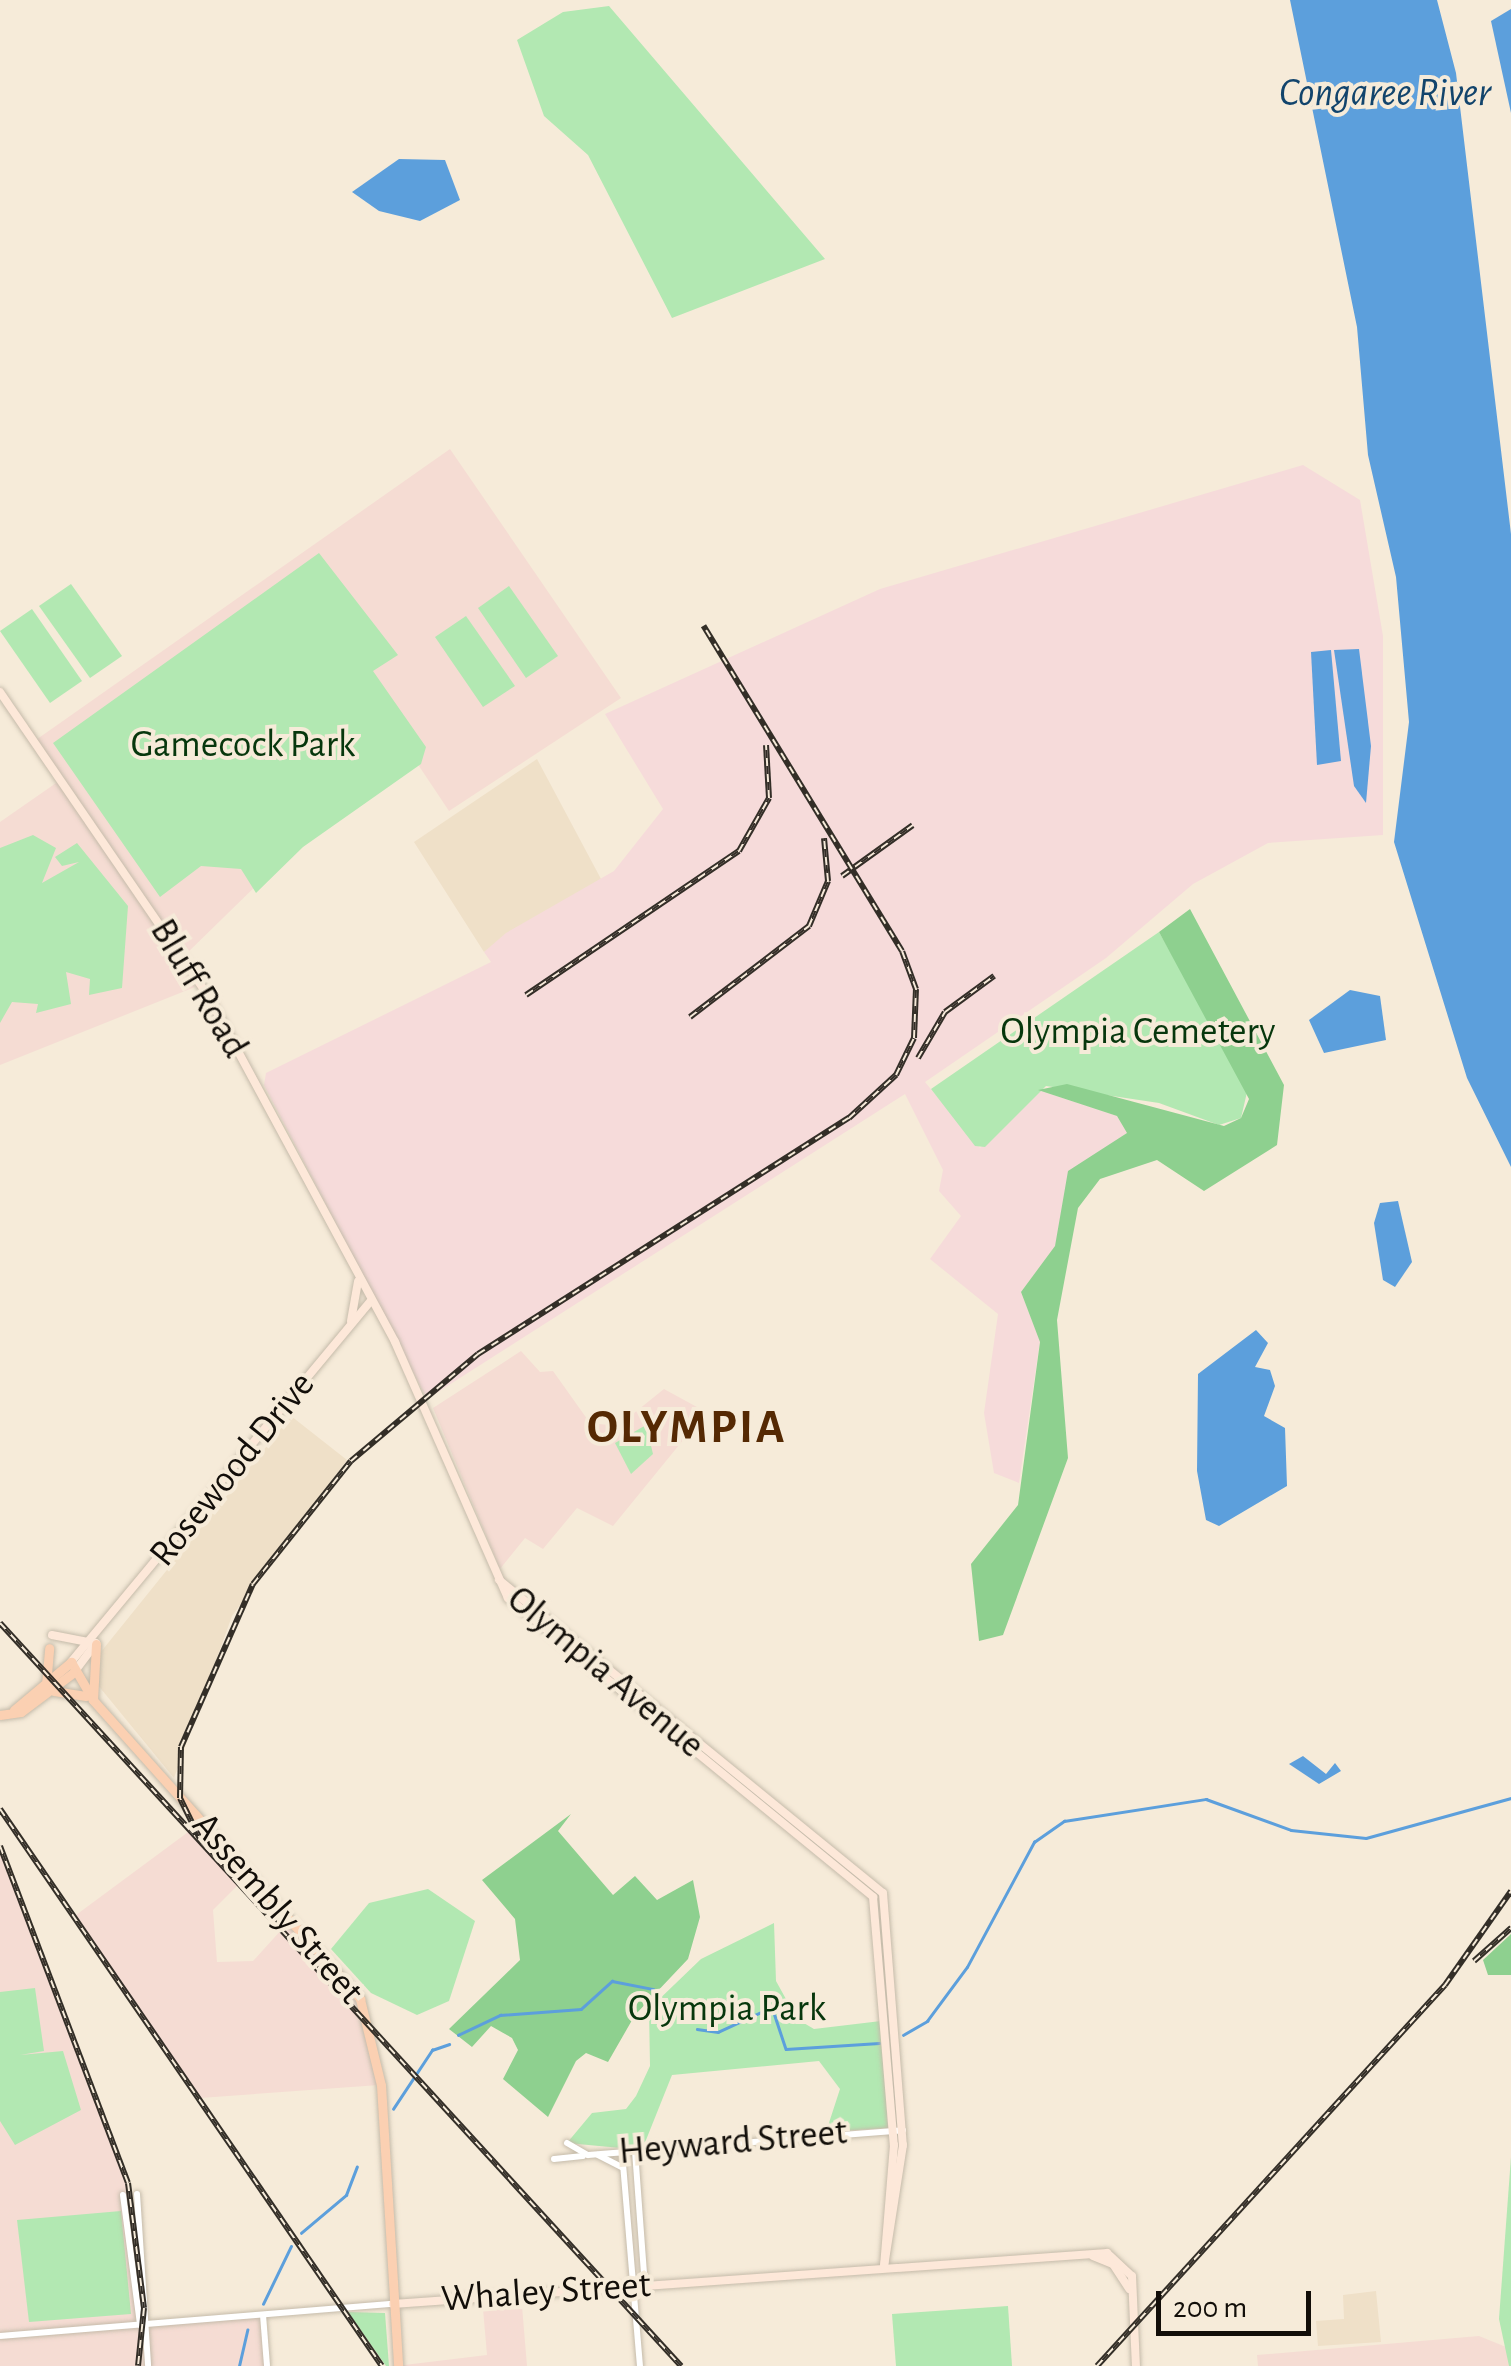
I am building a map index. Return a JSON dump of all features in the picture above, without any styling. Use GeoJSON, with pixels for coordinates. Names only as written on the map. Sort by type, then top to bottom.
{"type":"FeatureCollection","features":[{"type":"Feature","properties":{"kind":"main road","name":"Bluff Road"},"geometry":{"type":"LineString","coordinates":[[0,692],[207,994],[371,1301],[496,1577]]}},
{"type":"Feature","properties":{"kind":"main road"},"geometry":{"type":"LineString","coordinates":[[349,1328],[356,1273]]}},
{"type":"Feature","properties":{"kind":"main road","name":"Rosewood Drive"},"geometry":{"type":"LineString","coordinates":[[0,1715],[50,1688],[94,1642],[371,1301]]}},
{"type":"Feature","properties":{"kind":"main road","name":"Olympia Avenue"},"geometry":{"type":"LineString","coordinates":[[496,1577],[880,1888],[899,2145],[884,2266]]}},
{"type":"Feature","properties":{"kind":"main road"},"geometry":{"type":"LineString","coordinates":[[49,1648],[50,1688],[93,1700],[94,1642],[52,1634]]}},
{"type":"Feature","properties":{"kind":"main road","name":"Assembly Street"},"geometry":{"type":"LineString","coordinates":[[70,1668],[93,1700],[360,2000],[381,2084],[398,2366]]}},
{"type":"Feature","properties":{"kind":"main road","name":"Whaley Street"},"geometry":{"type":"LineString","coordinates":[[393,2304],[884,2266],[1093,2256],[1113,2264],[1129,2289],[1136,2366]]}},
{"type":"Feature","properties":{"kind":"street","name":"Heyward Street"},"geometry":{"type":"LineString","coordinates":[[567,2143],[592,2154],[898,2130]]}},
{"type":"Feature","properties":{"kind":"street"},"geometry":{"type":"LineString","coordinates":[[635,2150],[640,2366]]}},
{"type":"Feature","properties":{"kind":"street"},"geometry":{"type":"LineString","coordinates":[[622,2152],[640,2287]]}},
{"type":"Feature","properties":{"kind":"street"},"geometry":{"type":"LineString","coordinates":[[554,2159],[592,2154],[624,2168]]}},
{"type":"Feature","properties":{"kind":"street"},"geometry":{"type":"LineString","coordinates":[[136,2194],[148,2366]]}},
{"type":"Feature","properties":{"kind":"street"},"geometry":{"type":"LineString","coordinates":[[123,2196],[144,2325]]}},
{"type":"Feature","properties":{"kind":"street","name":"Whaley Street"},"geometry":{"type":"LineString","coordinates":[[0,2336],[393,2304]]}},
{"type":"Feature","properties":{"kind":"street"},"geometry":{"type":"LineString","coordinates":[[263,2315],[268,2366]]}},
{"type":"Feature","properties":{"kind":"shaded area"},"geometry":{"type":"Polygon","coordinates":[[[450,449],[621,698],[449,811],[415,760],[272,870],[180,960],[195,987],[0,1065],[0,822],[59,781],[33,742],[450,449]]]}},
{"type":"Feature","properties":{"kind":"shaded area"},"geometry":{"type":"Polygon","coordinates":[[[1303,465],[1360,500],[1383,636],[1383,835],[1268,843],[1193,884],[1106,958],[925,1082],[980,1148],[1038,1090],[1117,1116],[1127,1133],[1097,1154],[1055,1247],[1021,1292],[1040,1341],[1019,1483],[994,1473],[984,1413],[998,1314],[930,1259],[961,1216],[939,1191],[943,1170],[905,1094],[427,1399],[264,1085],[266,1073],[491,962],[484,952],[506,933],[614,871],[663,809],[605,714],[880,589],[1303,465]]]}},
{"type":"Feature","properties":{"kind":"shaded area"},"geometry":{"type":"Polygon","coordinates":[[[537,759],[601,879],[484,952],[414,842],[537,759]]]}},
{"type":"Feature","properties":{"kind":"shaded area"},"geometry":{"type":"Polygon","coordinates":[[[521,1351],[540,1372],[553,1371],[590,1423],[618,1426],[664,1389],[706,1412],[613,1526],[577,1508],[543,1549],[525,1538],[500,1569],[433,1408],[521,1351]]]}},
{"type":"Feature","properties":{"kind":"shaded area"},"geometry":{"type":"Polygon","coordinates":[[[291,1416],[347,1460],[232,1616],[174,1778],[97,1684],[96,1658],[291,1416]]]}},
{"type":"Feature","properties":{"kind":"shaded area"},"geometry":{"type":"Polygon","coordinates":[[[203,1821],[251,1872],[213,1910],[217,1962],[253,1961],[293,1917],[364,2006],[379,2085],[200,2098],[76,1915],[203,1821]]]}},
{"type":"Feature","properties":{"kind":"shaded area"},"geometry":{"type":"Polygon","coordinates":[[[0,1847],[128,2185],[146,2325],[264,2317],[268,2366],[0,2366],[0,1847]]]}},
{"type":"Feature","properties":{"kind":"shaded area"},"geometry":{"type":"Polygon","coordinates":[[[1376,2291],[1381,2342],[1318,2346],[1316,2321],[1344,2319],[1343,2295],[1376,2291]]]}},
{"type":"Feature","properties":{"kind":"shaded area"},"geometry":{"type":"Polygon","coordinates":[[[521,2294],[527,2366],[396,2366],[487,2355],[482,2297],[521,2294]]]}},
{"type":"Feature","properties":{"kind":"shaded area"},"geometry":{"type":"Polygon","coordinates":[[[1479,2336],[1511,2349],[1511,2366],[1258,2366],[1257,2355],[1479,2336]]]}},
{"type":"Feature","properties":{"kind":"green space"},"geometry":{"type":"Polygon","coordinates":[[[609,6],[825,259],[672,318],[588,155],[544,116],[517,40],[563,12],[609,6]]]}},
{"type":"Feature","properties":{"kind":"green space","name":"Gamecock Park"},"geometry":{"type":"Polygon","coordinates":[[[319,553],[398,655],[373,671],[426,747],[421,764],[303,847],[256,893],[241,869],[201,866],[160,897],[53,743],[319,553]]]}},
{"type":"Feature","properties":{"kind":"green space"},"geometry":{"type":"Polygon","coordinates":[[[71,584],[122,656],[90,678],[39,606],[71,584]]]}},
{"type":"Feature","properties":{"kind":"green space"},"geometry":{"type":"Polygon","coordinates":[[[509,586],[558,656],[526,678],[478,608],[509,586]]]}},
{"type":"Feature","properties":{"kind":"green space"},"geometry":{"type":"Polygon","coordinates":[[[32,609],[82,681],[50,703],[0,631],[32,609]]]}},
{"type":"Feature","properties":{"kind":"green space"},"geometry":{"type":"Polygon","coordinates":[[[466,616],[515,686],[483,707],[435,637],[466,616]]]}},
{"type":"Feature","properties":{"kind":"green space"},"geometry":{"type":"Polygon","coordinates":[[[33,835],[56,848],[42,883],[79,862],[62,866],[55,857],[77,843],[128,906],[122,988],[89,995],[90,979],[66,972],[71,1004],[36,1013],[38,1004],[12,1002],[0,1023],[0,848],[33,835]]]}},
{"type":"Feature","properties":{"kind":"green space"},"geometry":{"type":"Polygon","coordinates":[[[1190,909],[1284,1085],[1277,1145],[1204,1191],[1157,1160],[1100,1179],[1078,1208],[1057,1320],[1068,1458],[1003,1635],[979,1641],[971,1564],[1018,1505],[1040,1342],[1021,1292],[1055,1246],[1068,1171],[1127,1133],[1117,1116],[1038,1090],[1067,1084],[1224,1126],[1241,1118],[1249,1099],[1159,932],[1190,909]]]}},
{"type":"Feature","properties":{"kind":"green space","name":"Olympia Cemetery"},"geometry":{"type":"Polygon","coordinates":[[[1159,932],[1248,1088],[1241,1118],[1219,1125],[1159,1103],[1046,1086],[985,1147],[975,1146],[931,1089],[1159,932]]]}},
{"type":"Feature","properties":{"kind":"green space"},"geometry":{"type":"Polygon","coordinates":[[[646,1425],[653,1454],[631,1474],[615,1443],[646,1425]]]}},
{"type":"Feature","properties":{"kind":"green space"},"geometry":{"type":"Polygon","coordinates":[[[571,1814],[558,1831],[613,1895],[635,1876],[657,1900],[693,1880],[700,1917],[688,1959],[635,2015],[608,2062],[586,2053],[576,2061],[548,2117],[503,2079],[518,2050],[512,2038],[491,2026],[472,2047],[449,2029],[520,1960],[515,1919],[482,1880],[571,1814]]]}},
{"type":"Feature","properties":{"kind":"green space"},"geometry":{"type":"Polygon","coordinates":[[[428,1889],[475,1921],[449,2001],[417,2015],[371,1993],[331,1949],[369,1903],[428,1889]]]}},
{"type":"Feature","properties":{"kind":"green space","name":"Olympia Park"},"geometry":{"type":"Polygon","coordinates":[[[774,1923],[776,1981],[797,2019],[814,2029],[881,2021],[888,2128],[826,2132],[840,2089],[819,2061],[672,2075],[642,2150],[567,2143],[592,2113],[626,2109],[636,2096],[650,2066],[649,2009],[701,1959],[774,1923]]]}},
{"type":"Feature","properties":{"kind":"green space"},"geometry":{"type":"Polygon","coordinates":[[[1511,1934],[1511,1975],[1488,1975],[1483,1960],[1511,1934]]]}},
{"type":"Feature","properties":{"kind":"green space"},"geometry":{"type":"Polygon","coordinates":[[[35,1988],[44,2051],[20,2055],[63,2051],[81,2110],[15,2145],[0,2121],[0,1992],[35,1988]]]}},
{"type":"Feature","properties":{"kind":"green space"},"geometry":{"type":"Polygon","coordinates":[[[1511,2157],[1511,2366],[1509,2366],[1499,2319],[1511,2157]]]}},
{"type":"Feature","properties":{"kind":"green space"},"geometry":{"type":"Polygon","coordinates":[[[121,2211],[131,2314],[29,2322],[17,2220],[121,2211]]]}},
{"type":"Feature","properties":{"kind":"green space"},"geometry":{"type":"Polygon","coordinates":[[[1008,2306],[1012,2366],[896,2366],[892,2314],[1008,2306]]]}},
{"type":"Feature","properties":{"kind":"green space"},"geometry":{"type":"Polygon","coordinates":[[[348,2312],[385,2313],[389,2366],[386,2366],[348,2312]]]}},
{"type":"Feature","properties":{"kind":"water","name":"Congaree River"},"geometry":{"type":"Polygon","coordinates":[[[1290,0],[1437,0],[1456,73],[1511,534],[1511,1167],[1467,1078],[1394,842],[1409,722],[1396,577],[1368,455],[1357,327],[1290,0]]]}},
{"type":"Feature","properties":{"kind":"water"},"geometry":{"type":"Polygon","coordinates":[[[1511,9],[1511,113],[1491,21],[1511,9]]]}},
{"type":"Feature","properties":{"kind":"water"},"geometry":{"type":"Polygon","coordinates":[[[399,159],[445,160],[460,200],[420,221],[379,211],[352,192],[399,159]]]}},
{"type":"Feature","properties":{"kind":"water"},"geometry":{"type":"Polygon","coordinates":[[[1359,649],[1371,746],[1366,803],[1354,786],[1334,650],[1359,649]]]}},
{"type":"Feature","properties":{"kind":"water"},"geometry":{"type":"Polygon","coordinates":[[[1331,650],[1341,761],[1317,765],[1311,652],[1331,650]]]}},
{"type":"Feature","properties":{"kind":"water"},"geometry":{"type":"Polygon","coordinates":[[[1350,990],[1380,996],[1386,1040],[1324,1053],[1309,1020],[1350,990]]]}},
{"type":"Feature","properties":{"kind":"water"},"geometry":{"type":"Polygon","coordinates":[[[1398,1201],[1412,1262],[1395,1287],[1383,1280],[1374,1223],[1380,1203],[1398,1201]]]}},
{"type":"Feature","properties":{"kind":"water"},"geometry":{"type":"Polygon","coordinates":[[[1256,1330],[1268,1343],[1255,1367],[1270,1370],[1275,1386],[1264,1416],[1285,1428],[1287,1486],[1219,1526],[1206,1520],[1197,1471],[1198,1374],[1256,1330]]]}},
{"type":"Feature","properties":{"kind":"water"},"geometry":{"type":"Polygon","coordinates":[[[1303,1756],[1326,1774],[1335,1763],[1341,1771],[1319,1784],[1289,1764],[1303,1756]]]}},
{"type":"Feature","properties":{"kind":"waterway"},"geometry":{"type":"LineString","coordinates":[[903,2035],[927,2021],[967,1967],[1034,1842],[1064,1821],[1206,1799],[1291,1830],[1366,1838],[1511,1798]]}},
{"type":"Feature","properties":{"kind":"waterway"},"geometry":{"type":"LineString","coordinates":[[458,2035],[500,2015],[581,2009],[612,1981],[653,1989]]}},
{"type":"Feature","properties":{"kind":"waterway"},"geometry":{"type":"LineString","coordinates":[[697,2029],[718,2032],[772,2007],[786,2049],[879,2043]]}},
{"type":"Feature","properties":{"kind":"waterway"},"geometry":{"type":"LineString","coordinates":[[393,2109],[432,2050],[449,2044]]}},
{"type":"Feature","properties":{"kind":"waterway"},"geometry":{"type":"LineString","coordinates":[[301,2233],[346,2195],[357,2167]]}},
{"type":"Feature","properties":{"kind":"waterway"},"geometry":{"type":"LineString","coordinates":[[263,2304],[291,2246]]}},
{"type":"Feature","properties":{"kind":"waterway"},"geometry":{"type":"LineString","coordinates":[[239,2366],[247,2330]]}},
{"type":"Feature","properties":{"kind":"railway"},"geometry":{"type":"LineString","coordinates":[[202,1843],[180,1798],[181,1747],[253,1584],[351,1461],[478,1354],[849,1118],[896,1075],[914,1038],[916,989],[902,951],[704,626]]}},
{"type":"Feature","properties":{"kind":"railway"},"geometry":{"type":"LineString","coordinates":[[526,995],[739,851],[769,798],[766,745]]}},
{"type":"Feature","properties":{"kind":"railway"},"geometry":{"type":"LineString","coordinates":[[842,876],[913,825]]}},
{"type":"Feature","properties":{"kind":"railway"},"geometry":{"type":"LineString","coordinates":[[690,1017],[809,926],[828,881],[824,838]]}},
{"type":"Feature","properties":{"kind":"railway"},"geometry":{"type":"LineString","coordinates":[[918,1058],[945,1012],[994,976]]}},
{"type":"Feature","properties":{"kind":"railway"},"geometry":{"type":"LineString","coordinates":[[0,1623],[681,2366]]}},
{"type":"Feature","properties":{"kind":"railway"},"geometry":{"type":"LineString","coordinates":[[0,1809],[382,2366]]}},
{"type":"Feature","properties":{"kind":"railway"},"geometry":{"type":"LineString","coordinates":[[0,1846],[128,2183],[144,2308],[138,2366]]}},
{"type":"Feature","properties":{"kind":"railway"},"geometry":{"type":"LineString","coordinates":[[1097,2366],[1445,1985],[1511,1891]]}},
{"type":"Feature","properties":{"kind":"railway"},"geometry":{"type":"LineString","coordinates":[[1474,1961],[1511,1928]]}},
{"type":"Feature","properties":{"kind":"district","name":"OLYMPIA"},"geometry":{"type":"Point","coordinates":[687,1429]}}]}
